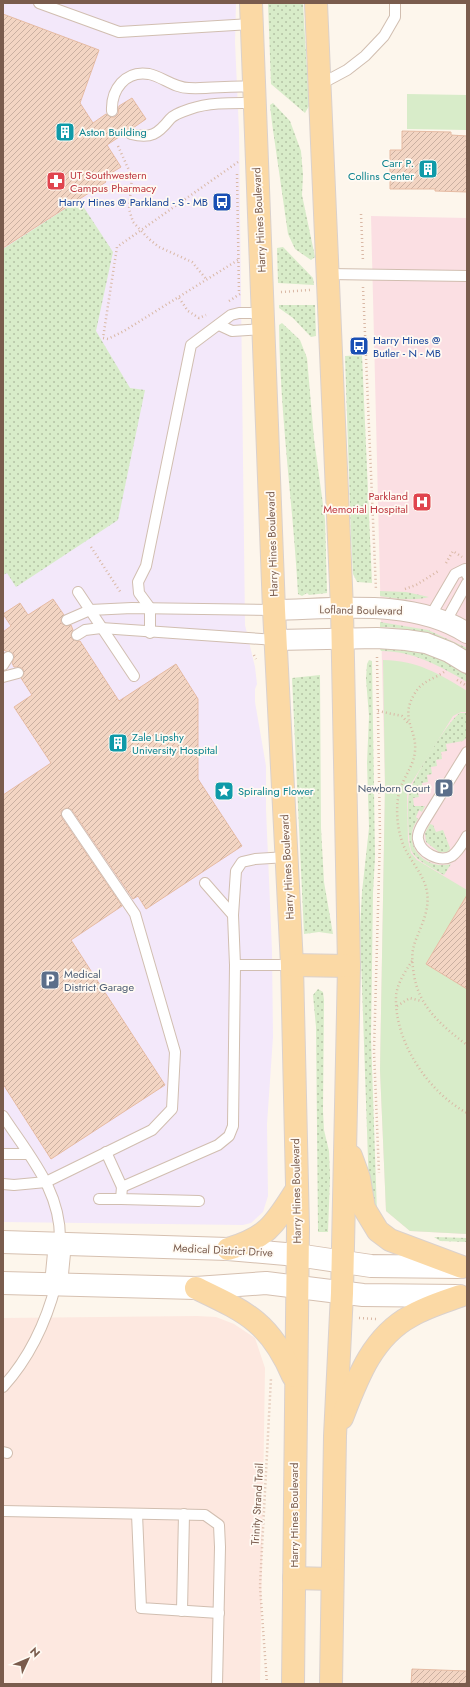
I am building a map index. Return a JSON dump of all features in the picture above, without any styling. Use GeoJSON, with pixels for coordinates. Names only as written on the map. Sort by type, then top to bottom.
{"type":"FeatureCollection","features":[{"type":"Feature","properties":{"kind":"main road"},"geometry":{"type":"LineString","coordinates":[[316,3],[319,85],[322,282],[342,609],[349,966],[343,1261],[335,1436],[331,1684]]}},
{"type":"Feature","properties":{"kind":"main road","name":"Harry Hines Boulevard"},"geometry":{"type":"LineString","coordinates":[[251,14],[274,610],[292,965],[298,1287],[295,1380],[293,1684]]}},
{"type":"Feature","properties":{"kind":"main road"},"geometry":{"type":"LineString","coordinates":[[292,965],[349,966]]}},
{"type":"Feature","properties":{"kind":"main road"},"geometry":{"type":"LineString","coordinates":[[346,1142],[359,1178],[364,1208],[369,1219],[378,1230],[390,1240],[465,1267]]}},
{"type":"Feature","properties":{"kind":"main road"},"geometry":{"type":"LineString","coordinates":[[228,1249],[249,1242],[263,1233],[275,1222],[297,1189]]}},
{"type":"Feature","properties":{"kind":"main road","name":"Medical District Drive"},"geometry":{"type":"LineString","coordinates":[[3,1242],[228,1249],[297,1254],[371,1266],[465,1267]]}},
{"type":"Feature","properties":{"kind":"main road"},"geometry":{"type":"LineString","coordinates":[[56,1284],[60,1243]]}},
{"type":"Feature","properties":{"kind":"main road"},"geometry":{"type":"LineString","coordinates":[[3,1283],[196,1288],[266,1284],[363,1295],[463,1297]]}},
{"type":"Feature","properties":{"kind":"main road"},"geometry":{"type":"LineString","coordinates":[[196,1288],[240,1309],[260,1324],[284,1356],[295,1380]]}},
{"type":"Feature","properties":{"kind":"main road"},"geometry":{"type":"LineString","coordinates":[[335,1436],[367,1359],[383,1339],[395,1326],[411,1316],[463,1297]]}},
{"type":"Feature","properties":{"kind":"main road"},"geometry":{"type":"LineString","coordinates":[[294,1578],[332,1579]]}},
{"type":"Feature","properties":{"kind":"street","name":"Lofland Boulevard"},"geometry":{"type":"LineString","coordinates":[[274,610],[376,608],[438,618],[467,633]]}},
{"type":"Feature","properties":{"kind":"street"},"geometry":{"type":"LineString","coordinates":[[276,640],[377,638],[426,643],[449,652],[461,671]]}},
{"type":"Feature","properties":{"kind":"lane"},"geometry":{"type":"LineString","coordinates":[[39,3],[119,32],[251,14]]}},
{"type":"Feature","properties":{"kind":"lane"},"geometry":{"type":"LineString","coordinates":[[319,85],[347,70],[365,56],[384,36],[395,17],[395,3]]}},
{"type":"Feature","properties":{"kind":"lane"},"geometry":{"type":"LineString","coordinates":[[112,111],[112,101],[120,82],[139,74],[149,74],[174,86],[188,88],[237,86],[254,95]]}},
{"type":"Feature","properties":{"kind":"lane"},"geometry":{"type":"LineString","coordinates":[[131,134],[141,136],[151,135],[160,131],[171,118],[206,104],[254,95]]}},
{"type":"Feature","properties":{"kind":"lane"},"geometry":{"type":"LineString","coordinates":[[322,282],[467,276]]}},
{"type":"Feature","properties":{"kind":"lane"},"geometry":{"type":"LineString","coordinates":[[150,633],[150,608],[138,593],[138,582],[146,566],[188,353],[191,345],[231,315],[239,313],[264,321]]}},
{"type":"Feature","properties":{"kind":"lane"},"geometry":{"type":"LineString","coordinates":[[219,325],[232,331],[264,321]]}},
{"type":"Feature","properties":{"kind":"lane"},"geometry":{"type":"LineString","coordinates":[[438,618],[455,574],[466,570]]}},
{"type":"Feature","properties":{"kind":"lane"},"geometry":{"type":"LineString","coordinates":[[438,618],[467,582]]}},
{"type":"Feature","properties":{"kind":"lane"},"geometry":{"type":"LineString","coordinates":[[78,592],[134,676]]}},
{"type":"Feature","properties":{"kind":"lane"},"geometry":{"type":"LineString","coordinates":[[68,620],[90,610],[150,608],[274,610]]}},
{"type":"Feature","properties":{"kind":"lane"},"geometry":{"type":"LineString","coordinates":[[77,635],[85,630],[101,628],[150,633],[276,640]]}},
{"type":"Feature","properties":{"kind":"lane"},"geometry":{"type":"LineString","coordinates":[[3,677],[18,673]]}},
{"type":"Feature","properties":{"kind":"lane"},"geometry":{"type":"LineString","coordinates":[[467,752],[418,832],[418,840],[420,846],[428,853],[438,859],[445,859],[454,854],[467,836]]}},
{"type":"Feature","properties":{"kind":"lane"},"geometry":{"type":"LineString","coordinates":[[3,1184],[14,1185],[46,1182],[152,1130],[172,1109],[175,1052],[135,914],[67,814]]}},
{"type":"Feature","properties":{"kind":"lane"},"geometry":{"type":"LineString","coordinates":[[122,1187],[211,1148],[229,1136],[233,1126],[235,965],[233,915],[236,871],[242,862],[255,859],[287,857]]}},
{"type":"Feature","properties":{"kind":"lane"},"geometry":{"type":"LineString","coordinates":[[205,883],[233,915]]}},
{"type":"Feature","properties":{"kind":"lane"},"geometry":{"type":"LineString","coordinates":[[235,965],[292,965]]}},
{"type":"Feature","properties":{"kind":"lane"},"geometry":{"type":"LineString","coordinates":[[3,1116],[46,1182],[56,1202],[61,1226],[60,1243]]}},
{"type":"Feature","properties":{"kind":"lane"},"geometry":{"type":"LineString","coordinates":[[106,1152],[122,1187],[121,1199]]}},
{"type":"Feature","properties":{"kind":"lane"},"geometry":{"type":"LineString","coordinates":[[3,1154],[28,1154]]}},
{"type":"Feature","properties":{"kind":"lane"},"geometry":{"type":"LineString","coordinates":[[99,1198],[199,1201]]}},
{"type":"Feature","properties":{"kind":"lane"},"geometry":{"type":"LineString","coordinates":[[3,1387],[24,1362],[33,1347],[47,1316],[56,1284]]}},
{"type":"Feature","properties":{"kind":"lane"},"geometry":{"type":"LineString","coordinates":[[3,1511],[205,1515],[219,1525],[220,1547],[217,1684]]}},
{"type":"Feature","properties":{"kind":"lane"},"geometry":{"type":"LineString","coordinates":[[137,1514],[141,1608],[219,1613]]}},
{"type":"Feature","properties":{"kind":"lane"},"geometry":{"type":"LineString","coordinates":[[182,1611],[184,1514]]}},
{"type":"Feature","properties":{"kind":"path"},"geometry":{"type":"LineString","coordinates":[[118,146],[132,177],[129,209],[133,222],[140,231],[159,247],[192,262],[207,280]]}},
{"type":"Feature","properties":{"kind":"path"},"geometry":{"type":"LineString","coordinates":[[238,260],[124,331],[108,339],[103,338],[117,247],[240,161]]}},
{"type":"Feature","properties":{"kind":"path"},"geometry":{"type":"LineString","coordinates":[[361,214],[363,264]]}},
{"type":"Feature","properties":{"kind":"path"},"geometry":{"type":"LineString","coordinates":[[278,292],[322,282]]}},
{"type":"Feature","properties":{"kind":"path"},"geometry":{"type":"LineString","coordinates":[[363,284],[376,586]]}},
{"type":"Feature","properties":{"kind":"path"},"geometry":{"type":"LineString","coordinates":[[228,302],[240,294]]}},
{"type":"Feature","properties":{"kind":"path"},"geometry":{"type":"LineString","coordinates":[[179,298],[188,311],[199,318],[211,313]]}},
{"type":"Feature","properties":{"kind":"path"},"geometry":{"type":"LineString","coordinates":[[92,547],[121,593]]}},
{"type":"Feature","properties":{"kind":"path"},"geometry":{"type":"LineString","coordinates":[[405,588],[416,585],[439,571],[453,551],[462,556]]}},
{"type":"Feature","properties":{"kind":"path"},"geometry":{"type":"LineString","coordinates":[[377,653],[380,836],[374,1051],[379,1174]]}},
{"type":"Feature","properties":{"kind":"path"},"geometry":{"type":"LineString","coordinates":[[254,655],[255,659]]}},
{"type":"Feature","properties":{"kind":"path"},"geometry":{"type":"LineString","coordinates":[[377,656],[383,656]]}},
{"type":"Feature","properties":{"kind":"path"},"geometry":{"type":"LineString","coordinates":[[438,669],[450,676]]}},
{"type":"Feature","properties":{"kind":"path"},"geometry":{"type":"LineString","coordinates":[[461,671],[467,686]]}},
{"type":"Feature","properties":{"kind":"path"},"geometry":{"type":"LineString","coordinates":[[378,711],[402,716],[408,723]]}},
{"type":"Feature","properties":{"kind":"path"},"geometry":{"type":"LineString","coordinates":[[412,961],[398,988],[396,997],[400,1030],[417,1064],[430,1082],[442,1094],[467,1113]]}},
{"type":"Feature","properties":{"kind":"path"},"geometry":{"type":"LineString","coordinates":[[397,1006],[410,998],[419,1000],[445,1028],[467,1044]]}},
{"type":"Feature","properties":{"kind":"path"},"geometry":{"type":"LineString","coordinates":[[354,1318],[381,1319]]}},
{"type":"Feature","properties":{"kind":"path","name":"Trinity Strand Trail"},"geometry":{"type":"LineString","coordinates":[[267,1684],[260,1586],[272,1377]]}},
{"type":"Feature","properties":{"kind":"shaded area"},"geometry":{"type":"Polygon","coordinates":[[[3,3],[236,3],[235,42],[239,131],[245,625],[255,667],[257,684],[255,689],[255,702],[266,766],[266,809],[272,951],[273,1037],[267,1124],[268,1196],[263,1212],[251,1223],[243,1225],[3,1222],[3,3]]]}},
{"type":"Feature","properties":{"kind":"shaded area","name":"Parkland Memorial Hospital"},"geometry":{"type":"Polygon","coordinates":[[[371,216],[467,218],[467,1234],[410,1231],[386,1211],[380,1070],[385,786],[371,216]]]}},
{"type":"Feature","properties":{"kind":"shaded area"},"geometry":{"type":"Polygon","coordinates":[[[216,1317],[234,1324],[255,1338],[265,1368],[260,1684],[3,1684],[3,1318],[216,1317]]]}},
{"type":"Feature","properties":{"kind":"green space"},"geometry":{"type":"Polygon","coordinates":[[[268,3],[303,3],[309,106],[305,113],[271,84],[268,3]]]}},
{"type":"Feature","properties":{"kind":"green space"},"geometry":{"type":"Polygon","coordinates":[[[407,94],[467,95],[467,130],[407,129],[407,94]]]}},
{"type":"Feature","properties":{"kind":"green space"},"geometry":{"type":"Polygon","coordinates":[[[273,103],[290,121],[301,151],[303,175],[302,195],[315,257],[311,260],[295,249],[288,234],[272,123],[270,105],[273,103]]]}},
{"type":"Feature","properties":{"kind":"green space"},"geometry":{"type":"Polygon","coordinates":[[[79,200],[113,252],[96,331],[130,388],[145,390],[118,520],[16,587],[7,573],[3,575],[3,249],[79,200]]]}},
{"type":"Feature","properties":{"kind":"green space"},"geometry":{"type":"Polygon","coordinates":[[[283,247],[313,278],[314,285],[278,283],[277,248],[283,247]]]}},
{"type":"Feature","properties":{"kind":"green space"},"geometry":{"type":"Polygon","coordinates":[[[279,305],[315,305],[316,336],[311,337],[293,318],[279,308],[279,305]]]}},
{"type":"Feature","properties":{"kind":"green space"},"geometry":{"type":"Polygon","coordinates":[[[282,323],[300,340],[307,358],[314,439],[325,519],[327,593],[309,595],[307,593],[302,596],[298,594],[284,426],[279,325],[282,323]]]}},
{"type":"Feature","properties":{"kind":"green space"},"geometry":{"type":"Polygon","coordinates":[[[362,355],[372,583],[357,582],[353,574],[351,536],[345,356],[362,355]]]}},
{"type":"Feature","properties":{"kind":"green space"},"geometry":{"type":"Polygon","coordinates":[[[380,591],[406,592],[429,597],[411,599],[392,598],[380,596],[380,591]]]}},
{"type":"Feature","properties":{"kind":"green space"},"geometry":{"type":"Polygon","coordinates":[[[380,622],[428,630],[467,648],[467,653],[425,635],[403,629],[380,627],[380,622]]]}},
{"type":"Feature","properties":{"kind":"green space"},"geometry":{"type":"Polygon","coordinates":[[[390,645],[413,651],[419,649],[453,665],[467,674],[467,682],[426,660],[404,654],[381,651],[380,649],[390,645]]]}},
{"type":"Feature","properties":{"kind":"green space"},"geometry":{"type":"Polygon","coordinates":[[[369,660],[372,661],[375,857],[373,893],[371,1038],[377,1213],[369,1188],[360,929],[362,892],[369,828],[367,763],[369,716],[366,679],[367,664],[369,660]]]}},
{"type":"Feature","properties":{"kind":"green space"},"geometry":{"type":"Polygon","coordinates":[[[383,660],[406,662],[417,665],[447,679],[467,691],[467,712],[461,712],[453,716],[409,787],[407,796],[408,840],[411,853],[417,860],[467,890],[467,895],[426,964],[467,989],[467,1234],[410,1231],[386,1211],[380,1070],[385,786],[383,660]]]}},
{"type":"Feature","properties":{"kind":"green space"},"geometry":{"type":"Polygon","coordinates":[[[320,675],[321,828],[324,882],[333,934],[319,932],[304,934],[292,678],[320,675]]]}},
{"type":"Feature","properties":{"kind":"green space"},"geometry":{"type":"Polygon","coordinates":[[[460,713],[467,713],[467,737],[463,741],[446,744],[447,751],[441,752],[442,759],[436,760],[437,766],[431,767],[432,774],[427,775],[428,782],[422,783],[423,790],[417,790],[419,797],[413,798],[414,806],[425,806],[422,812],[419,810],[416,817],[418,819],[413,828],[413,846],[424,859],[432,863],[441,865],[451,864],[444,875],[422,862],[412,852],[409,832],[408,798],[417,776],[432,750],[448,726],[460,713]]]}},
{"type":"Feature","properties":{"kind":"green space"},"geometry":{"type":"Polygon","coordinates":[[[430,824],[433,825],[436,832],[443,830],[450,848],[448,852],[439,852],[426,842],[425,833],[430,824]]]}},
{"type":"Feature","properties":{"kind":"green space"},"geometry":{"type":"Polygon","coordinates":[[[318,989],[323,992],[324,1000],[323,1111],[324,1130],[329,1151],[330,1177],[328,1232],[318,1232],[316,1027],[313,995],[318,989]]]}},
{"type":"Feature","properties":{"kind":"green space"},"geometry":{"type":"Polygon","coordinates":[[[434,1237],[467,1238],[467,1242],[440,1241],[434,1237]]]}},
{"type":"Feature","properties":{"kind":"building","name":"Aston Building"},"geometry":{"type":"Polygon","coordinates":[[[3,14],[99,50],[80,103],[93,123],[106,114],[111,117],[115,117],[118,114],[119,106],[132,98],[146,119],[133,128],[129,128],[125,133],[107,145],[121,167],[103,178],[106,182],[3,248],[3,14]]]}},
{"type":"Feature","properties":{"kind":"building","name":"Carr P. Collins Center"},"geometry":{"type":"Polygon","coordinates":[[[402,131],[451,132],[451,135],[467,136],[467,192],[435,191],[435,189],[390,189],[390,150],[402,150],[402,131]]]}},
{"type":"Feature","properties":{"kind":"building"},"geometry":{"type":"Polygon","coordinates":[[[53,599],[64,615],[61,619],[61,623],[66,626],[71,625],[73,630],[71,635],[72,639],[80,641],[119,701],[176,664],[198,699],[198,779],[242,846],[146,909],[138,896],[133,899],[72,810],[67,808],[61,811],[62,818],[122,906],[71,940],[165,1085],[51,1159],[3,1084],[3,795],[51,763],[14,707],[32,695],[21,678],[24,674],[23,669],[14,667],[12,663],[14,654],[3,650],[3,632],[11,626],[3,614],[20,603],[28,615],[53,599]]]}},
{"type":"Feature","properties":{"kind":"building"},"geometry":{"type":"Polygon","coordinates":[[[467,895],[467,989],[426,964],[467,895]]]}},
{"type":"Feature","properties":{"kind":"building"},"geometry":{"type":"Polygon","coordinates":[[[412,1669],[467,1671],[467,1684],[411,1684],[412,1669]]]}},
{"type":"Feature","properties":{"kind":"place","name":"Aston Building"},"geometry":{"type":"Point","coordinates":[65,132]}},
{"type":"Feature","properties":{"kind":"place","name":"Carr P. Collins Center"},"geometry":{"type":"Point","coordinates":[428,169]}},
{"type":"Feature","properties":{"kind":"place","name":"UT Southwestern Campus Pharmacy"},"geometry":{"type":"Point","coordinates":[56,181]}},
{"type":"Feature","properties":{"kind":"place","name":"Harry Hines @ Parkland - S - MB"},"geometry":{"type":"Point","coordinates":[222,202]}},
{"type":"Feature","properties":{"kind":"place","name":"Harry Hines @ Butler - N - MB"},"geometry":{"type":"Point","coordinates":[359,346]}},
{"type":"Feature","properties":{"kind":"place","name":"Parkland Memorial Hospital"},"geometry":{"type":"Point","coordinates":[422,502]}},
{"type":"Feature","properties":{"kind":"place","name":"Zale Lipshy University Hospital"},"geometry":{"type":"Point","coordinates":[118,743]}},
{"type":"Feature","properties":{"kind":"place","name":"Newborn Court"},"geometry":{"type":"Point","coordinates":[444,788]}},
{"type":"Feature","properties":{"kind":"place","name":"Spiraling Flower"},"geometry":{"type":"Point","coordinates":[224,791]}},
{"type":"Feature","properties":{"kind":"place","name":"Medical District Garage"},"geometry":{"type":"Point","coordinates":[50,980]}}]}
